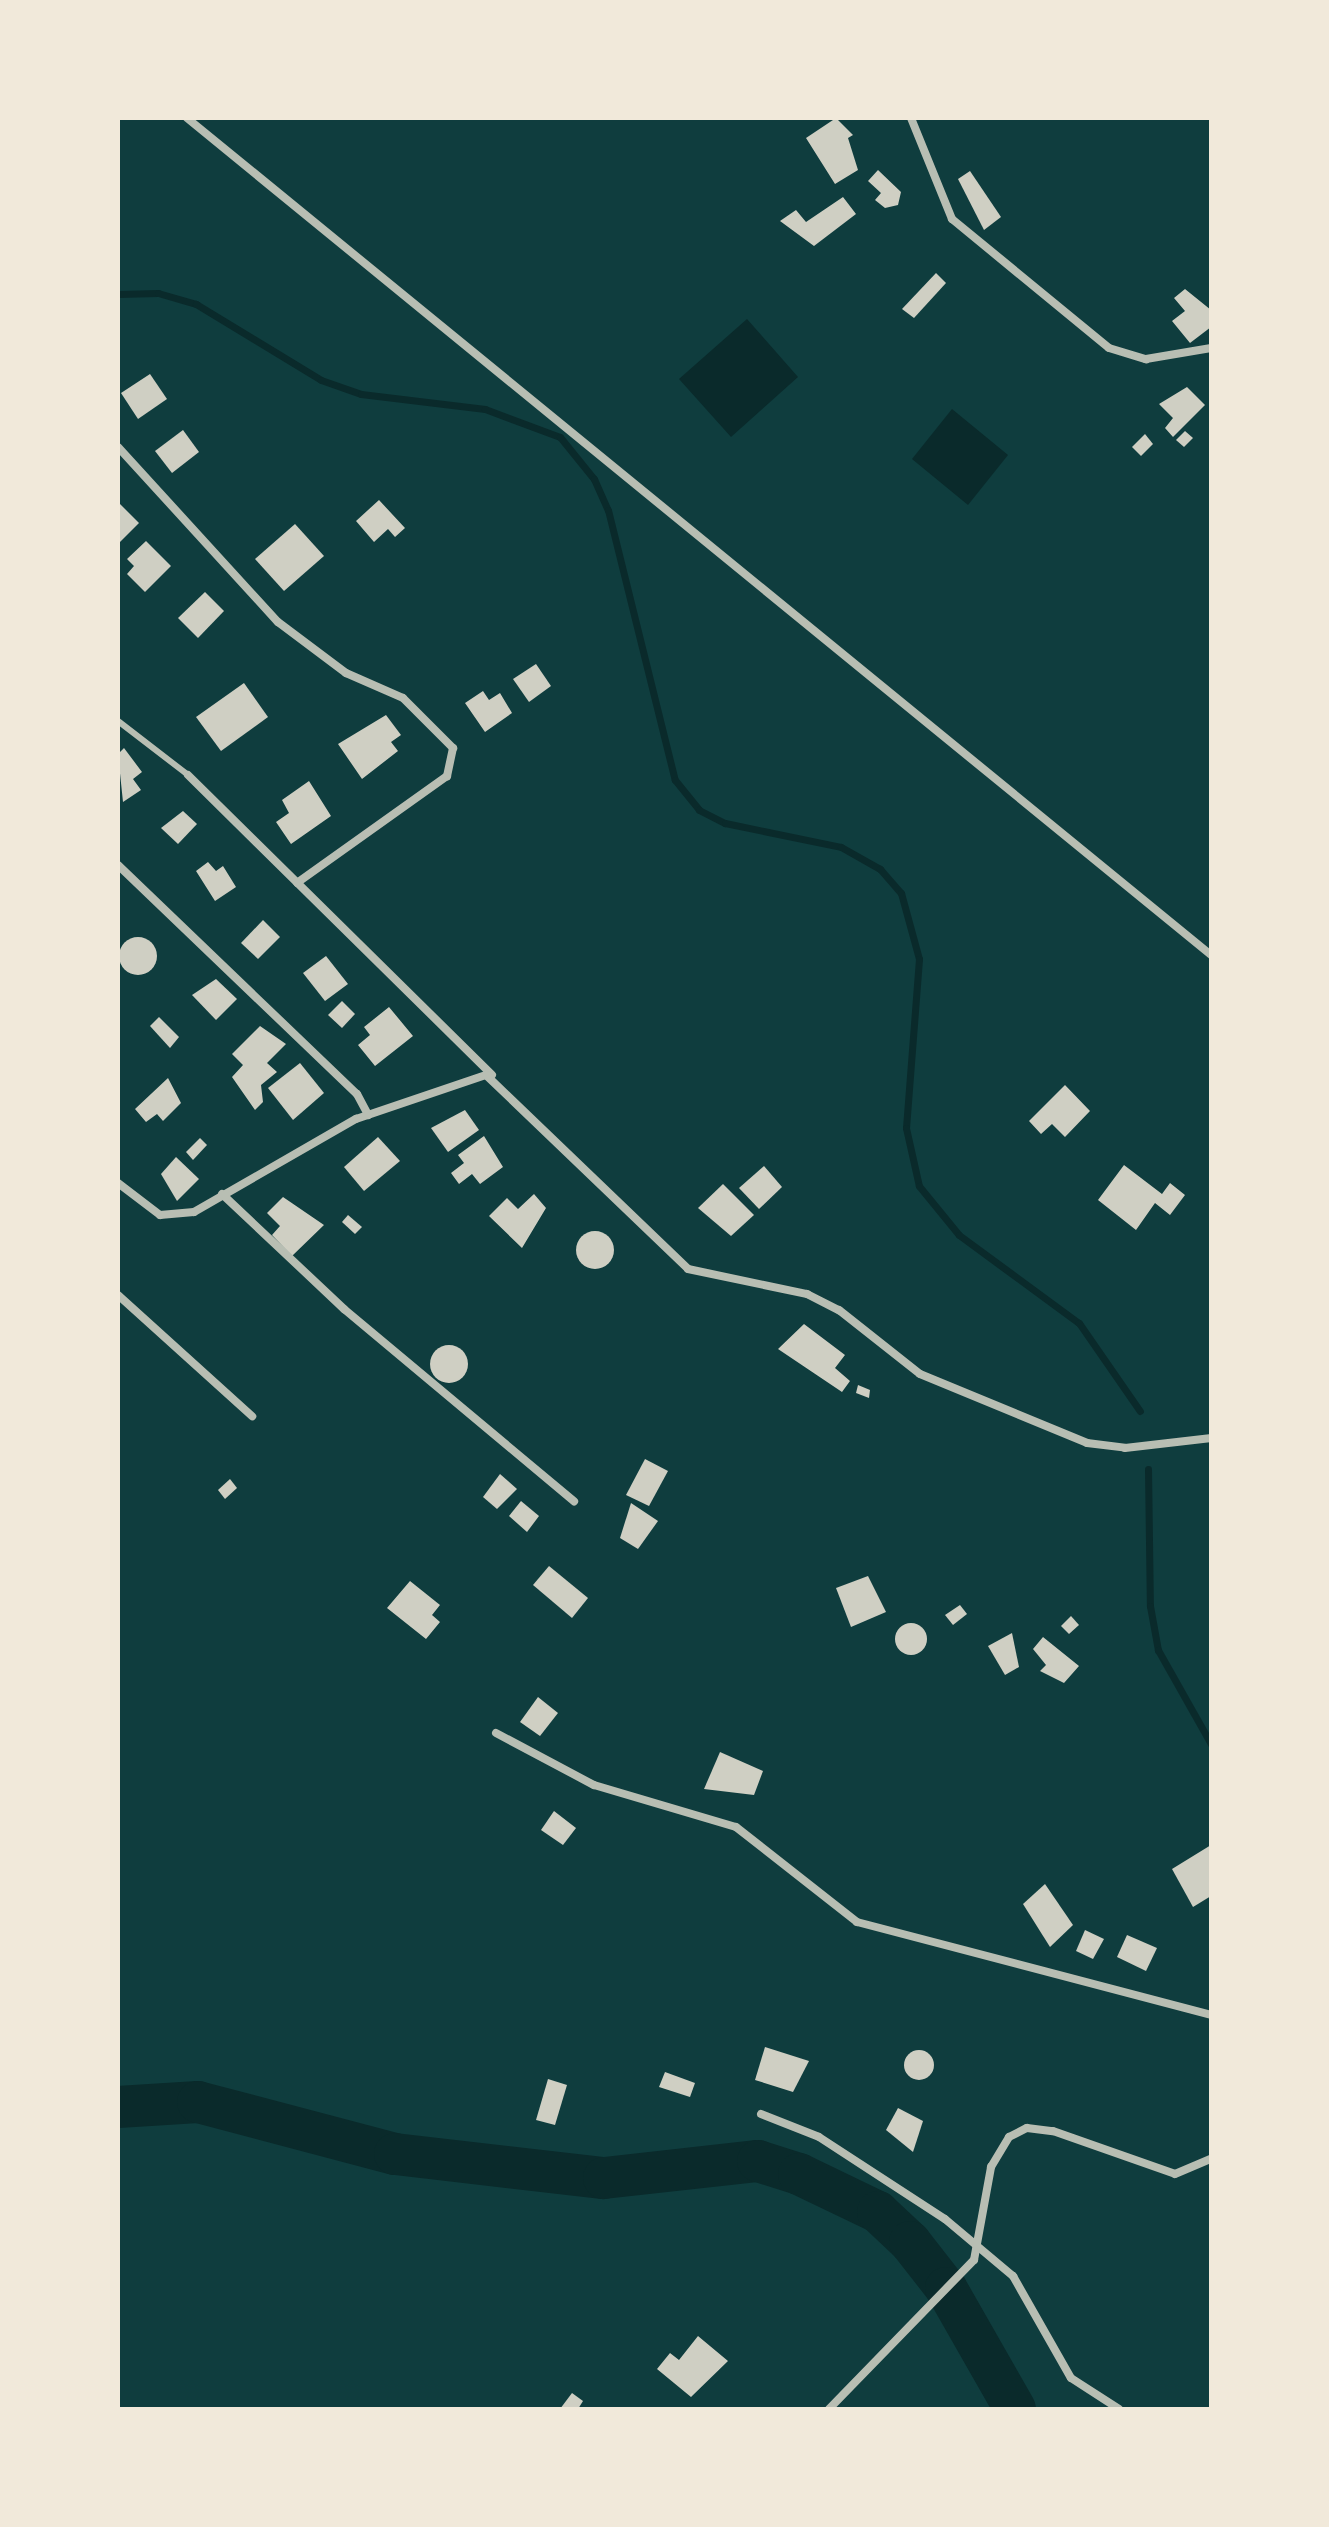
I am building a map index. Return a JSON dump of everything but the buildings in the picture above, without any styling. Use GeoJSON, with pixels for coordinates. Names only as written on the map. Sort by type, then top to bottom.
{"type":"FeatureCollection","features":[{"type":"Feature","properties":{"kind":"street"},"geometry":{"type":"LineString","coordinates":[[187,118],[1211,955]]}},
{"type":"Feature","properties":{"kind":"street"},"geometry":{"type":"LineString","coordinates":[[911,118],[952,219],[1109,348],[1146,359],[1211,348]]}},
{"type":"Feature","properties":{"kind":"street"},"geometry":{"type":"LineString","coordinates":[[118,447],[278,622],[346,673],[403,698],[453,748],[447,776],[297,883]]}},
{"type":"Feature","properties":{"kind":"street"},"geometry":{"type":"LineString","coordinates":[[188,775],[688,1269],[807,1294],[839,1310],[920,1374],[1087,1443],[1125,1448],[1211,1438]]}},
{"type":"Feature","properties":{"kind":"street"},"geometry":{"type":"LineString","coordinates":[[118,865],[357,1094],[368,1115]]}},
{"type":"Feature","properties":{"kind":"street"},"geometry":{"type":"LineString","coordinates":[[118,1183],[172,1217],[222,1194],[368,1115],[475,1074],[496,1080]]}},
{"type":"Feature","properties":{"kind":"street"},"geometry":{"type":"LineString","coordinates":[[222,1194],[344,1309],[574,1501]]}},
{"type":"Feature","properties":{"kind":"street"},"geometry":{"type":"LineString","coordinates":[[118,1295],[252,1416]]}},
{"type":"Feature","properties":{"kind":"street"},"geometry":{"type":"LineString","coordinates":[[496,1733],[594,1785],[736,1827],[857,1922],[1211,2015]]}},
{"type":"Feature","properties":{"kind":"street"},"geometry":{"type":"LineString","coordinates":[[761,2114],[841,2151],[1013,2276],[1071,2378],[1119,2409]]}},
{"type":"Feature","properties":{"kind":"street"},"geometry":{"type":"LineString","coordinates":[[829,2409],[922,2310],[958,2278],[980,2251],[991,2167],[1018,2131],[1053,2131],[1175,2174],[1211,2159]]}},
{"type":"Feature","properties":{"kind":"lane"},"geometry":{"type":"LineString","coordinates":[[118,721],[188,775]]}},
{"type":"Feature","properties":{"kind":"water"},"geometry":{"type":"Polygon","coordinates":[[[747,319],[798,377],[731,437],[679,379],[747,319]]]}},
{"type":"Feature","properties":{"kind":"water"},"geometry":{"type":"Polygon","coordinates":[[[952,409],[1008,455],[968,505],[912,459],[952,409]]]}},
{"type":"Feature","properties":{"kind":"waterway"},"geometry":{"type":"LineString","coordinates":[[118,294],[158,293],[196,304],[321,380],[361,394],[485,409],[560,437],[594,479],[608,510],[675,780],[699,810],[725,823],[841,847],[880,869],[901,893],[919,959],[906,1128],[919,1186],[959,1235],[1079,1323],[1140,1411]]}},
{"type":"Feature","properties":{"kind":"waterway"},"geometry":{"type":"LineString","coordinates":[[1148,1469],[1150,1606],[1158,1650],[1211,1744]]}},
{"type":"Feature","properties":{"kind":"waterway"},"geometry":{"type":"LineString","coordinates":[[118,2107],[198,2102],[395,2154],[604,2178],[758,2161],[799,2174],[878,2212],[910,2242],[946,2288],[1015,2409]]}}]}
